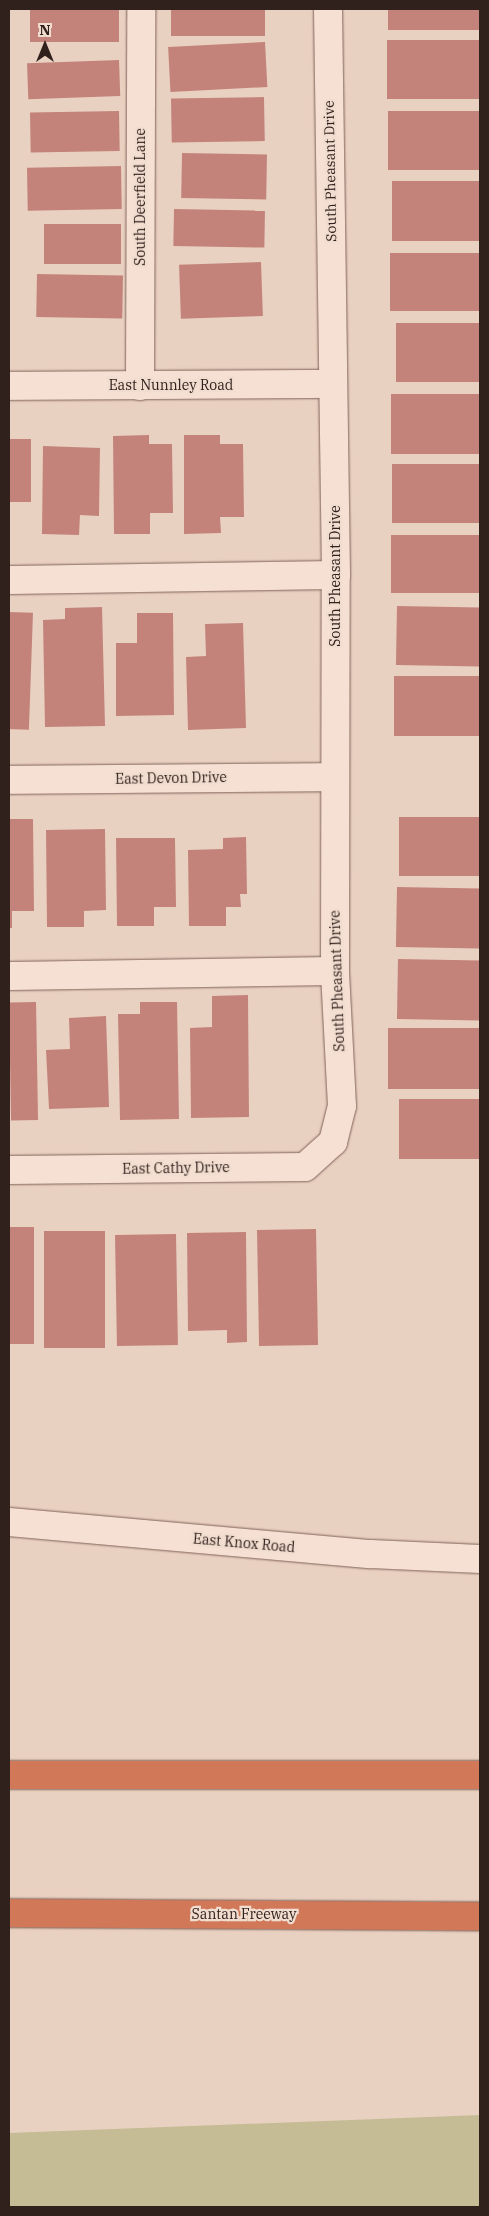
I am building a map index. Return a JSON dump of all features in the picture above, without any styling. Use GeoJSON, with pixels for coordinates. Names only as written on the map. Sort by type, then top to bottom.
{"type":"FeatureCollection","features":[{"type":"Feature","properties":{"kind":"highway"},"geometry":{"type":"LineString","coordinates":[[9,1775],[480,1775]]}},
{"type":"Feature","properties":{"kind":"highway","name":"Santan Freeway"},"geometry":{"type":"LineString","coordinates":[[9,1913],[480,1916]]}},
{"type":"Feature","properties":{"kind":"street","name":"South Deerfield Lane"},"geometry":{"type":"LineString","coordinates":[[140,9],[140,386]]}},
{"type":"Feature","properties":{"kind":"street","name":"South Pheasant Drive"},"geometry":{"type":"LineString","coordinates":[[328,9],[336,576],[335,971],[342,1106],[333,1142]]}},
{"type":"Feature","properties":{"kind":"street","name":"East Nunnley Road"},"geometry":{"type":"LineString","coordinates":[[9,386],[333,384]]}},
{"type":"Feature","properties":{"kind":"street"},"geometry":{"type":"LineString","coordinates":[[9,580],[336,576]]}},
{"type":"Feature","properties":{"kind":"street","name":"East Devon Drive"},"geometry":{"type":"LineString","coordinates":[[9,780],[334,776]]}},
{"type":"Feature","properties":{"kind":"street"},"geometry":{"type":"LineString","coordinates":[[9,976],[335,971]]}},
{"type":"Feature","properties":{"kind":"street","name":"East Cathy Drive"},"geometry":{"type":"LineString","coordinates":[[9,1170],[305,1167],[333,1142]]}},
{"type":"Feature","properties":{"kind":"street","name":"East Knox Road"},"geometry":{"type":"LineString","coordinates":[[9,1522],[371,1554],[480,1559]]}},
{"type":"Feature","properties":{"kind":"shaded area"},"geometry":{"type":"Polygon","coordinates":[[[480,2115],[480,2207],[9,2207],[9,2133],[480,2115]]]}},
{"type":"Feature","properties":{"kind":"building"},"geometry":{"type":"Polygon","coordinates":[[[30,9],[119,9],[119,42],[30,42],[30,9]]]}},
{"type":"Feature","properties":{"kind":"building"},"geometry":{"type":"Polygon","coordinates":[[[171,9],[265,9],[265,36],[171,36],[171,9]]]}},
{"type":"Feature","properties":{"kind":"building"},"geometry":{"type":"Polygon","coordinates":[[[388,9],[480,9],[480,30],[388,30],[388,9]]]}},
{"type":"Feature","properties":{"kind":"building"},"geometry":{"type":"Polygon","coordinates":[[[387,40],[480,40],[480,99],[387,99],[387,40]]]}},
{"type":"Feature","properties":{"kind":"building"},"geometry":{"type":"Polygon","coordinates":[[[265,42],[267,87],[170,92],[168,47],[265,42]]]}},
{"type":"Feature","properties":{"kind":"building"},"geometry":{"type":"Polygon","coordinates":[[[119,60],[120,96],[28,99],[27,63],[119,60]]]}},
{"type":"Feature","properties":{"kind":"building"},"geometry":{"type":"Polygon","coordinates":[[[264,97],[265,141],[172,143],[171,99],[264,97]]]}},
{"type":"Feature","properties":{"kind":"building"},"geometry":{"type":"Polygon","coordinates":[[[119,111],[120,151],[31,153],[30,113],[119,111]]]}},
{"type":"Feature","properties":{"kind":"building"},"geometry":{"type":"Polygon","coordinates":[[[388,111],[480,111],[480,170],[388,170],[388,111]]]}},
{"type":"Feature","properties":{"kind":"building"},"geometry":{"type":"Polygon","coordinates":[[[182,153],[267,154],[266,199],[181,198],[182,153]]]}},
{"type":"Feature","properties":{"kind":"building"},"geometry":{"type":"Polygon","coordinates":[[[121,166],[122,209],[28,211],[27,168],[121,166]]]}},
{"type":"Feature","properties":{"kind":"building"},"geometry":{"type":"Polygon","coordinates":[[[392,181],[480,181],[480,241],[392,241],[392,181]]]}},
{"type":"Feature","properties":{"kind":"building"},"geometry":{"type":"Polygon","coordinates":[[[174,209],[265,211],[264,248],[173,246],[174,209]]]}},
{"type":"Feature","properties":{"kind":"building"},"geometry":{"type":"Polygon","coordinates":[[[44,224],[121,224],[121,264],[44,264],[44,224]]]}},
{"type":"Feature","properties":{"kind":"building"},"geometry":{"type":"Polygon","coordinates":[[[390,253],[480,253],[480,311],[390,311],[390,253]]]}},
{"type":"Feature","properties":{"kind":"building"},"geometry":{"type":"Polygon","coordinates":[[[261,262],[263,316],[181,319],[179,265],[261,262]]]}},
{"type":"Feature","properties":{"kind":"building"},"geometry":{"type":"Polygon","coordinates":[[[37,274],[123,276],[122,318],[36,317],[37,274]]]}},
{"type":"Feature","properties":{"kind":"building"},"geometry":{"type":"Polygon","coordinates":[[[396,323],[480,323],[480,382],[396,382],[396,323]]]}},
{"type":"Feature","properties":{"kind":"building"},"geometry":{"type":"Polygon","coordinates":[[[391,394],[480,394],[480,454],[391,454],[391,394]]]}},
{"type":"Feature","properties":{"kind":"building"},"geometry":{"type":"Polygon","coordinates":[[[149,435],[149,444],[172,444],[173,513],[150,513],[150,534],[114,534],[113,436],[149,435]]]}},
{"type":"Feature","properties":{"kind":"building"},"geometry":{"type":"Polygon","coordinates":[[[184,435],[220,435],[220,444],[243,444],[244,517],[220,517],[221,533],[184,534],[184,435]]]}},
{"type":"Feature","properties":{"kind":"building"},"geometry":{"type":"Polygon","coordinates":[[[9,439],[31,439],[31,502],[9,502],[9,439]]]}},
{"type":"Feature","properties":{"kind":"building"},"geometry":{"type":"Polygon","coordinates":[[[43,446],[100,448],[99,516],[80,515],[79,535],[42,534],[43,446]]]}},
{"type":"Feature","properties":{"kind":"building"},"geometry":{"type":"Polygon","coordinates":[[[392,464],[480,464],[480,523],[392,523],[392,464]]]}},
{"type":"Feature","properties":{"kind":"building"},"geometry":{"type":"Polygon","coordinates":[[[391,535],[480,535],[480,593],[391,593],[391,535]]]}},
{"type":"Feature","properties":{"kind":"building"},"geometry":{"type":"Polygon","coordinates":[[[397,606],[480,607],[479,666],[396,665],[397,606]]]}},
{"type":"Feature","properties":{"kind":"building"},"geometry":{"type":"Polygon","coordinates":[[[102,607],[105,726],[45,727],[43,620],[65,619],[65,608],[102,607]]]}},
{"type":"Feature","properties":{"kind":"building"},"geometry":{"type":"Polygon","coordinates":[[[9,612],[33,613],[29,730],[9,729],[9,612]]]}},
{"type":"Feature","properties":{"kind":"building"},"geometry":{"type":"Polygon","coordinates":[[[137,613],[173,613],[174,715],[116,716],[116,643],[137,643],[137,613]]]}},
{"type":"Feature","properties":{"kind":"building"},"geometry":{"type":"Polygon","coordinates":[[[243,623],[246,728],[188,730],[186,657],[206,656],[205,624],[243,623]]]}},
{"type":"Feature","properties":{"kind":"building"},"geometry":{"type":"Polygon","coordinates":[[[394,676],[480,676],[480,736],[394,736],[394,676]]]}},
{"type":"Feature","properties":{"kind":"building"},"geometry":{"type":"Polygon","coordinates":[[[399,817],[480,817],[480,876],[399,876],[399,817]]]}},
{"type":"Feature","properties":{"kind":"building"},"geometry":{"type":"Polygon","coordinates":[[[9,819],[33,819],[34,911],[12,911],[12,928],[9,928],[9,819]]]}},
{"type":"Feature","properties":{"kind":"building"},"geometry":{"type":"Polygon","coordinates":[[[105,829],[106,910],[84,911],[84,927],[47,927],[46,830],[105,829]]]}},
{"type":"Feature","properties":{"kind":"building"},"geometry":{"type":"Polygon","coordinates":[[[246,837],[247,894],[240,894],[241,907],[226,907],[226,926],[189,926],[188,850],[223,849],[223,838],[246,837]]]}},
{"type":"Feature","properties":{"kind":"building"},"geometry":{"type":"Polygon","coordinates":[[[116,838],[175,838],[176,907],[154,907],[154,926],[117,926],[116,838]]]}},
{"type":"Feature","properties":{"kind":"building"},"geometry":{"type":"Polygon","coordinates":[[[397,887],[480,888],[479,948],[396,947],[397,887]]]}},
{"type":"Feature","properties":{"kind":"building"},"geometry":{"type":"Polygon","coordinates":[[[398,959],[480,960],[479,1020],[397,1019],[398,959]]]}},
{"type":"Feature","properties":{"kind":"building"},"geometry":{"type":"Polygon","coordinates":[[[248,995],[249,1117],[191,1118],[190,1028],[212,1027],[212,996],[248,995]]]}},
{"type":"Feature","properties":{"kind":"building"},"geometry":{"type":"Polygon","coordinates":[[[9,1002],[36,1002],[38,1120],[11,1120],[9,1002]]]}},
{"type":"Feature","properties":{"kind":"building"},"geometry":{"type":"Polygon","coordinates":[[[140,1002],[177,1002],[179,1119],[120,1120],[118,1014],[140,1014],[140,1002]]]}},
{"type":"Feature","properties":{"kind":"building"},"geometry":{"type":"Polygon","coordinates":[[[106,1016],[109,1107],[49,1109],[46,1050],[70,1049],[69,1018],[106,1016]]]}},
{"type":"Feature","properties":{"kind":"building"},"geometry":{"type":"Polygon","coordinates":[[[388,1028],[480,1028],[480,1089],[388,1089],[388,1028]]]}},
{"type":"Feature","properties":{"kind":"building"},"geometry":{"type":"Polygon","coordinates":[[[399,1099],[480,1099],[480,1159],[399,1159],[399,1099]]]}},
{"type":"Feature","properties":{"kind":"building"},"geometry":{"type":"Polygon","coordinates":[[[9,1227],[34,1227],[34,1344],[9,1344],[9,1227]]]}},
{"type":"Feature","properties":{"kind":"building"},"geometry":{"type":"Polygon","coordinates":[[[316,1229],[318,1345],[259,1346],[257,1230],[316,1229]]]}},
{"type":"Feature","properties":{"kind":"building"},"geometry":{"type":"Polygon","coordinates":[[[44,1231],[105,1231],[105,1348],[44,1348],[44,1231]]]}},
{"type":"Feature","properties":{"kind":"building"},"geometry":{"type":"Polygon","coordinates":[[[246,1232],[247,1342],[227,1343],[227,1330],[188,1331],[187,1233],[246,1232]]]}},
{"type":"Feature","properties":{"kind":"building"},"geometry":{"type":"Polygon","coordinates":[[[176,1234],[178,1345],[117,1346],[115,1235],[176,1234]]]}}]}
